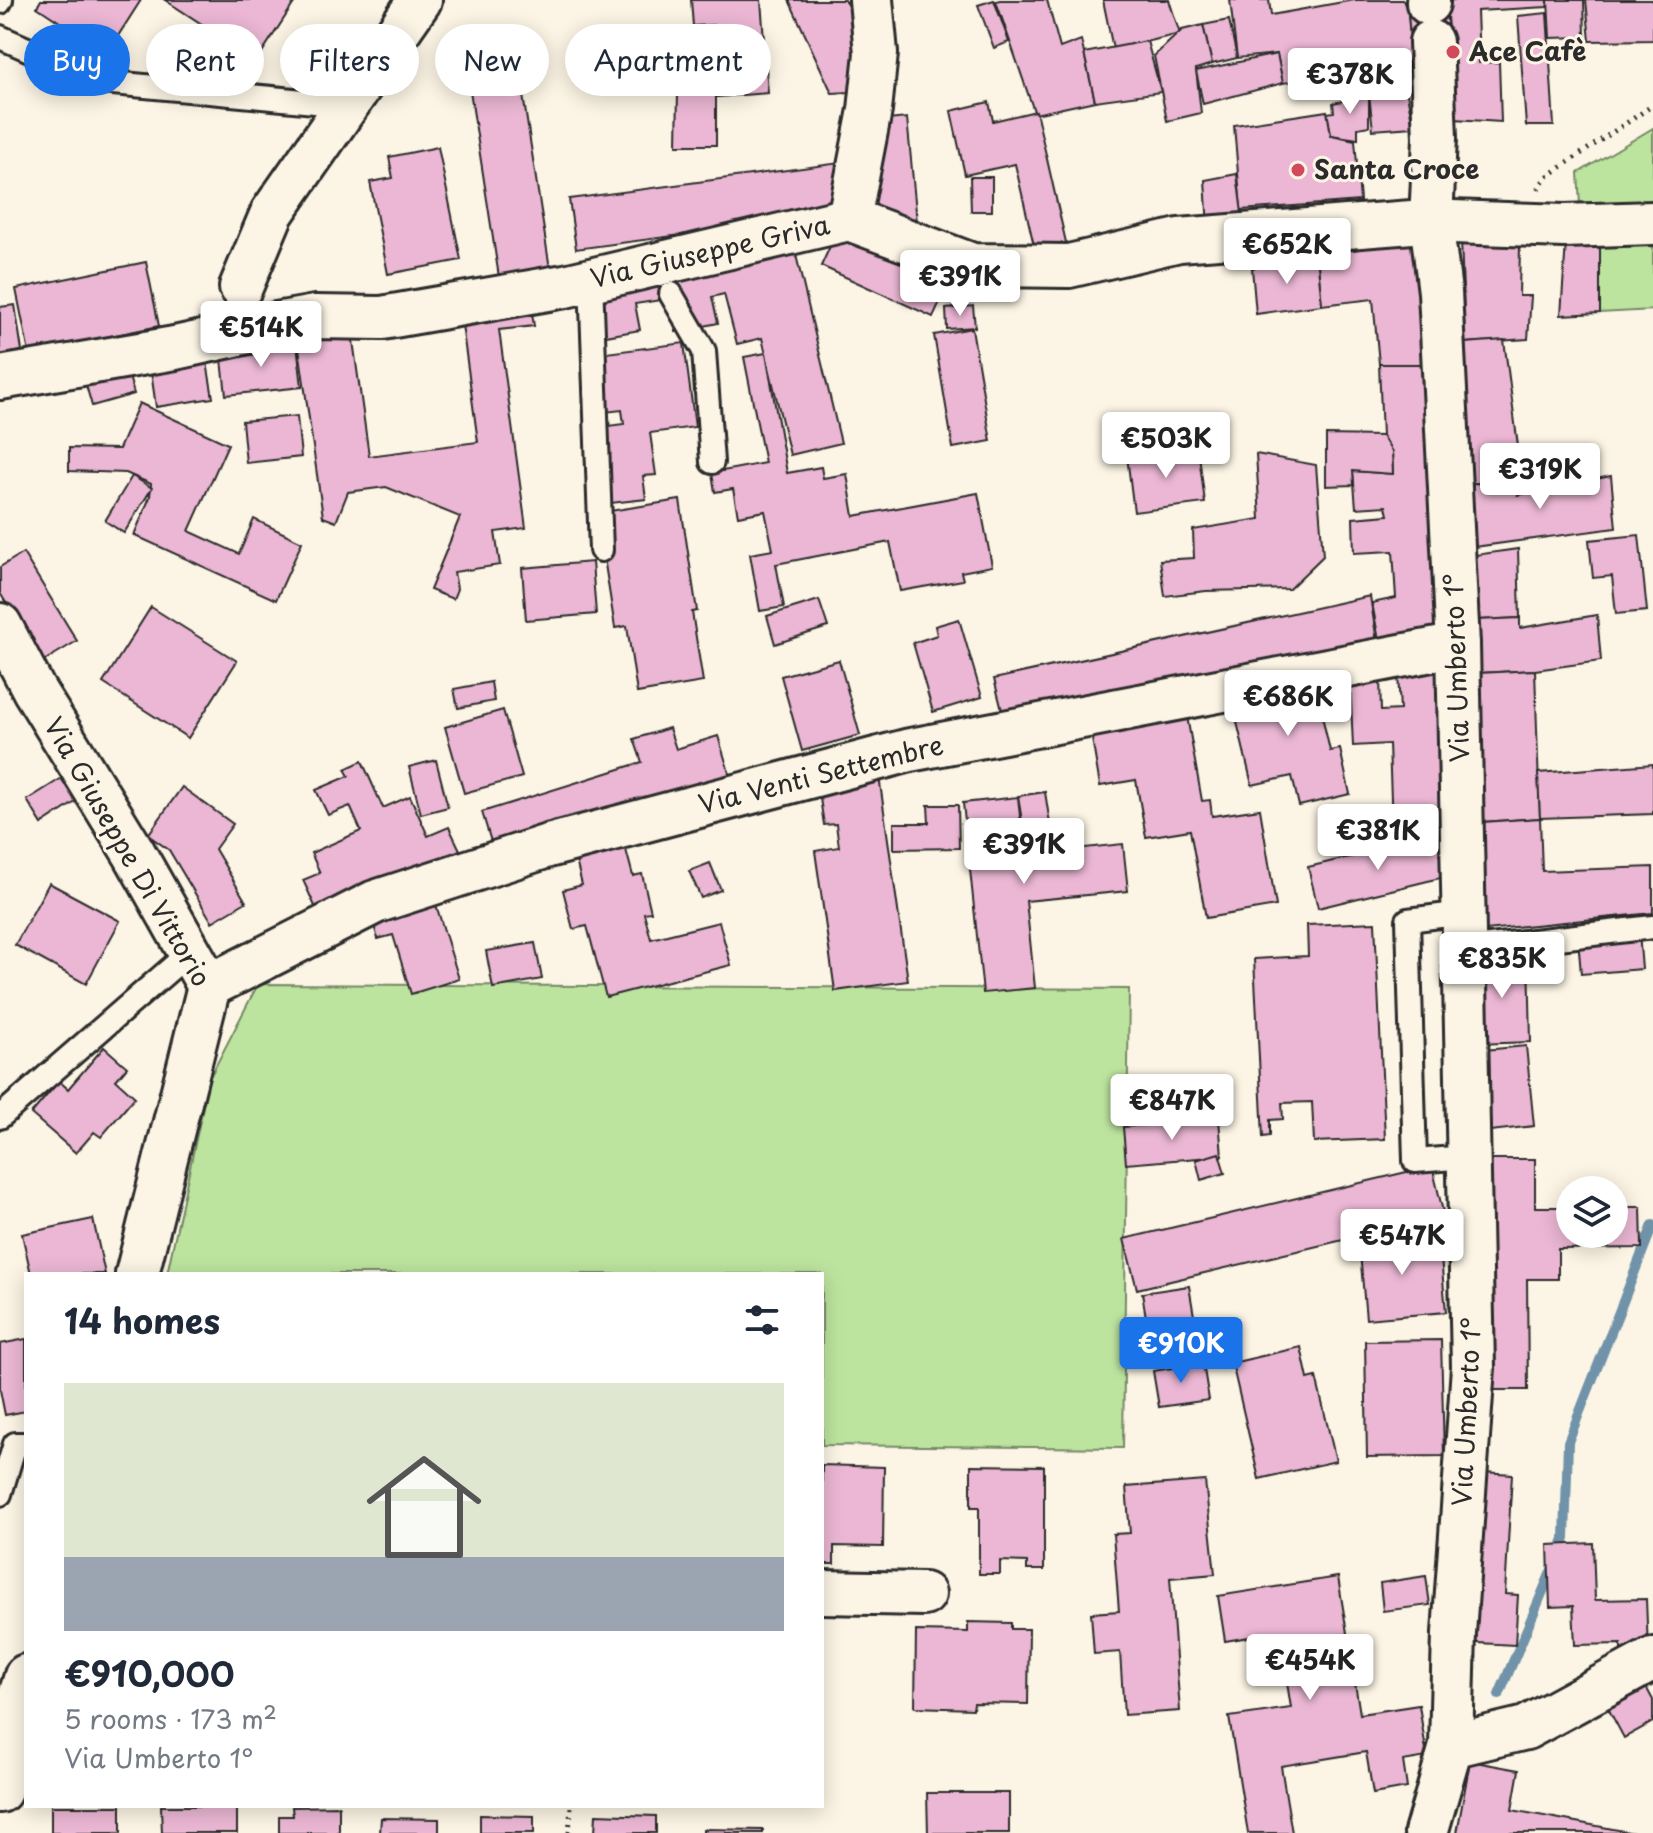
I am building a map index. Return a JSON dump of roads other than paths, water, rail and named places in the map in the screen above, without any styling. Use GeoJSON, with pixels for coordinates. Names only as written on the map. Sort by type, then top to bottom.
{"type":"FeatureCollection","features":[{"type":"Feature","properties":{"kind":"street"},"geometry":{"type":"LineString","coordinates":[[0,378],[175,348],[268,307],[272,213],[420,0]]}},
{"type":"Feature","properties":{"kind":"street"},"geometry":{"type":"LineString","coordinates":[[849,219],[870,110],[876,53],[871,0]]}},
{"type":"Feature","properties":{"kind":"street","name":"Via Umberto 1°"},"geometry":{"type":"LineString","coordinates":[[1426,1833],[1451,1746],[1454,1633],[1473,1367],[1458,645],[1440,292],[1431,220],[1435,138],[1429,15]]}},
{"type":"Feature","properties":{"kind":"street","name":"Via Giuseppe Griva"},"geometry":{"type":"LineString","coordinates":[[268,307],[382,318],[591,280],[849,219],[972,265],[1069,266],[1179,240],[1431,220],[1564,226],[1653,223]]}},
{"type":"Feature","properties":{"kind":"street","name":"Via Giuseppe Di Vittorio"},"geometry":{"type":"LineString","coordinates":[[0,625],[34,690],[134,853],[199,969],[137,1272]]}},
{"type":"Feature","properties":{"kind":"street","name":"Via Venti Settembre"},"geometry":{"type":"LineString","coordinates":[[199,969],[375,902],[548,846],[910,750],[1458,645]]}},
{"type":"Feature","properties":{"kind":"street"},"geometry":{"type":"LineString","coordinates":[[824,1592],[924,1594]]}},
{"type":"Feature","properties":{"kind":"street"},"geometry":{"type":"LineString","coordinates":[[1451,1746],[1526,1728],[1653,1659]]}},
{"type":"Feature","properties":{"kind":"street"},"geometry":{"type":"LineString","coordinates":[[0,1791],[16,1709]]}},
{"type":"Feature","properties":{"kind":"lane"},"geometry":{"type":"LineString","coordinates":[[0,37],[102,82],[347,105]]}},
{"type":"Feature","properties":{"kind":"lane"},"geometry":{"type":"LineString","coordinates":[[591,280],[601,550]]}},
{"type":"Feature","properties":{"kind":"lane"},"geometry":{"type":"LineString","coordinates":[[671,294],[704,351],[712,462]]}},
{"type":"Feature","properties":{"kind":"lane"},"geometry":{"type":"LineString","coordinates":[[1468,1157],[1415,1161],[1408,920],[1464,931],[1653,927]]}},
{"type":"Feature","properties":{"kind":"lane"},"geometry":{"type":"LineString","coordinates":[[0,1117],[199,969]]}},
{"type":"Feature","properties":{"kind":"lane"},"geometry":{"type":"LineString","coordinates":[[0,1494],[15,1444],[24,1444]]}},
{"type":"Feature","properties":{"kind":"waterway"},"geometry":{"type":"LineString","coordinates":[[1499,1695],[1565,1539],[1568,1442],[1653,1225]]}},
{"type":"Feature","properties":{"kind":"place","name":"Ace Cafè"},"geometry":{"type":"Point","coordinates":[1453,52]}},
{"type":"Feature","properties":{"kind":"place","name":"Santa Croce"},"geometry":{"type":"Point","coordinates":[1298,170]}}]}
